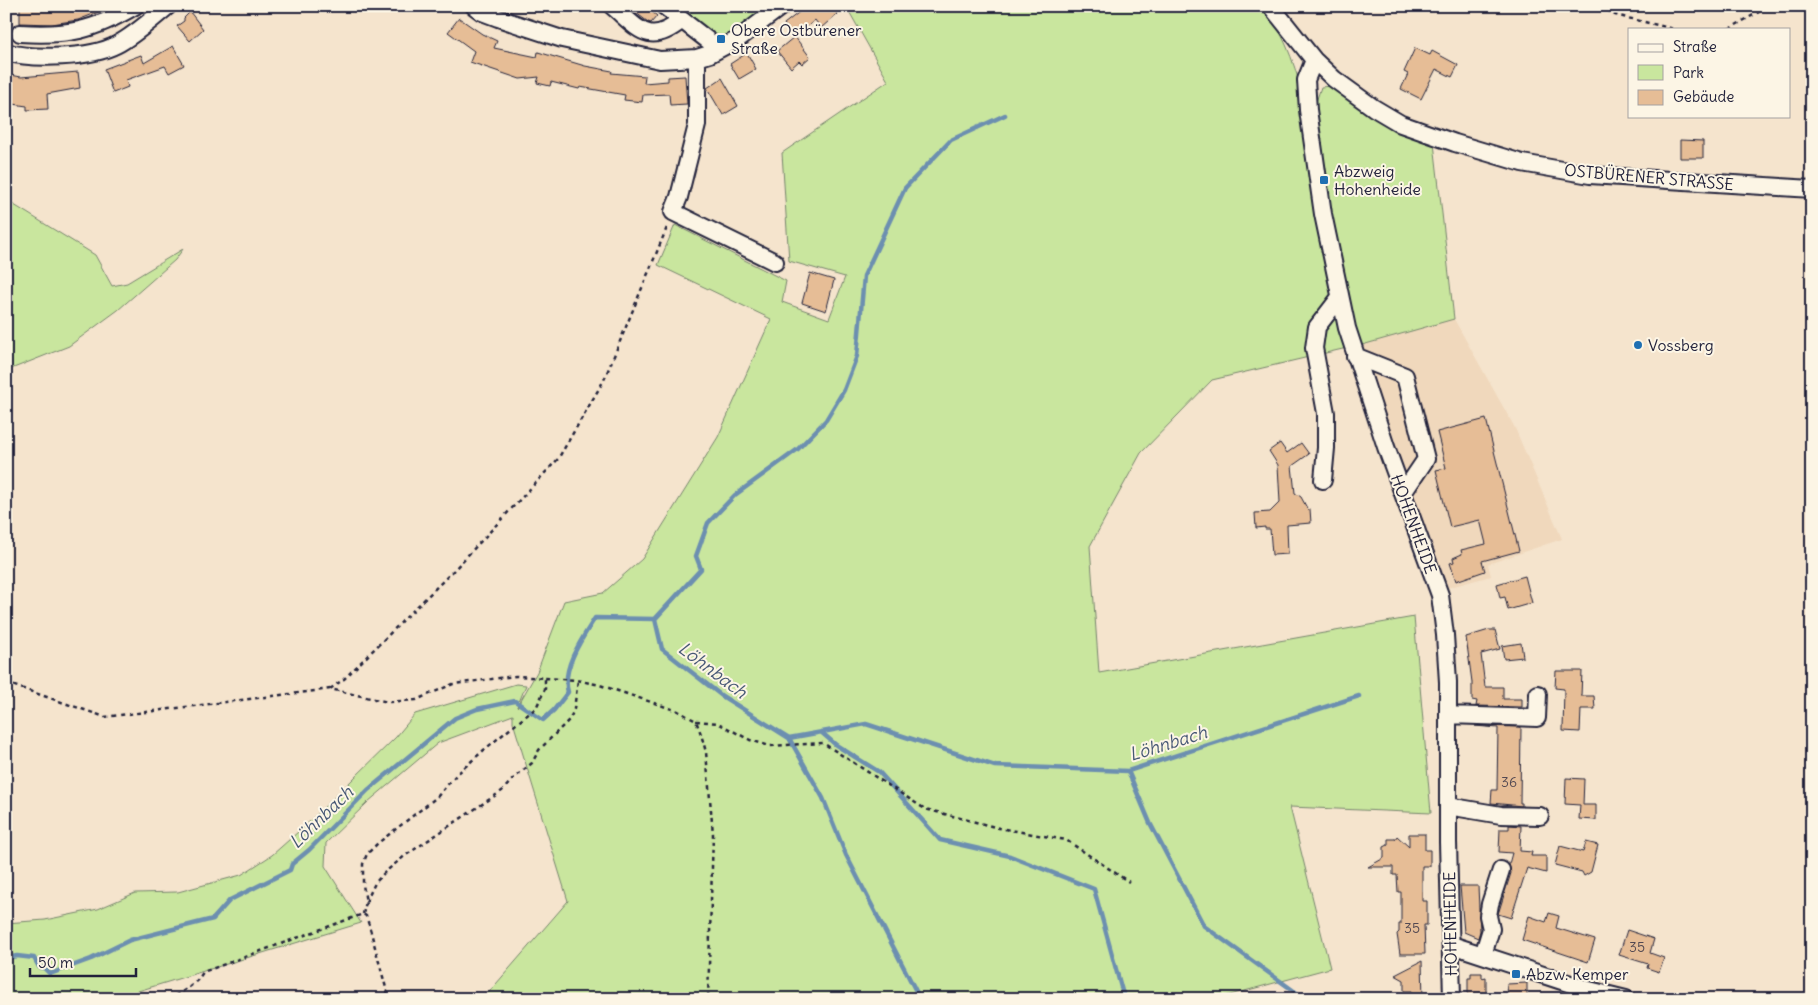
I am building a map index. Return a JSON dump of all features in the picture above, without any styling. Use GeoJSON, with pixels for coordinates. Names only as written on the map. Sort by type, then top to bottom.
{"type":"FeatureCollection","features":[{"type":"Feature","properties":{"kind":"street"},"geometry":{"type":"LineString","coordinates":[[20,33],[47,34],[87,29],[111,20],[135,6]]}},
{"type":"Feature","properties":{"kind":"street"},"geometry":{"type":"LineString","coordinates":[[6,52],[24,56],[48,57],[101,51],[115,46],[140,30],[168,6]]}},
{"type":"Feature","properties":{"kind":"street"},"geometry":{"type":"LineString","coordinates":[[474,6],[482,12],[553,36],[660,60],[697,58],[719,49],[738,39],[782,6]]}},
{"type":"Feature","properties":{"kind":"street"},"geometry":{"type":"LineString","coordinates":[[612,6],[644,33],[651,34],[671,30],[682,20]]}},
{"type":"Feature","properties":{"kind":"street"},"geometry":{"type":"LineString","coordinates":[[664,6],[719,49]]}},
{"type":"Feature","properties":{"kind":"street","name":"OSTBÜRENER STRASSE"},"geometry":{"type":"LineString","coordinates":[[1271,6],[1314,60],[1334,79],[1374,108],[1402,124],[1454,143],[1522,163],[1590,175],[1812,189]]}},
{"type":"Feature","properties":{"kind":"street"},"geometry":{"type":"LineString","coordinates":[[697,58],[697,125],[679,197],[673,212],[774,262]]}},
{"type":"Feature","properties":{"kind":"street","name":"HOHENHEIDE"},"geometry":{"type":"LineString","coordinates":[[1314,60],[1306,80],[1308,110],[1323,214],[1347,328],[1355,356],[1440,595],[1448,682],[1448,806],[1452,999]]}},
{"type":"Feature","properties":{"kind":"street"},"geometry":{"type":"LineString","coordinates":[[1323,480],[1326,448],[1326,413],[1314,348],[1317,327],[1340,296]]}},
{"type":"Feature","properties":{"kind":"street"},"geometry":{"type":"LineString","coordinates":[[1355,356],[1405,376],[1426,459],[1403,492]]}},
{"type":"Feature","properties":{"kind":"street"},"geometry":{"type":"LineString","coordinates":[[1448,715],[1537,718],[1538,694]]}},
{"type":"Feature","properties":{"kind":"street"},"geometry":{"type":"LineString","coordinates":[[1448,806],[1502,815],[1540,816]]}},
{"type":"Feature","properties":{"kind":"street"},"geometry":{"type":"LineString","coordinates":[[1483,955],[1491,929],[1488,916],[1490,904],[1501,870]]}},
{"type":"Feature","properties":{"kind":"street"},"geometry":{"type":"LineString","coordinates":[[1452,945],[1589,990],[1626,999]]}},
{"type":"Feature","properties":{"kind":"path"},"geometry":{"type":"LineString","coordinates":[[1600,6],[1615,15],[1670,28]]}},
{"type":"Feature","properties":{"kind":"path"},"geometry":{"type":"LineString","coordinates":[[1730,28],[1769,6]]}},
{"type":"Feature","properties":{"kind":"path"},"geometry":{"type":"LineString","coordinates":[[330,689],[344,679],[453,571],[558,459],[604,380],[673,212]]}},
{"type":"Feature","properties":{"kind":"path"},"geometry":{"type":"LineString","coordinates":[[6,683],[105,717],[330,689],[388,702],[416,700],[453,684],[486,679],[516,676],[577,680],[631,694],[678,711],[696,721],[718,723],[750,740],[770,746],[823,743],[925,809],[999,828],[1066,840],[1130,882]]}},
{"type":"Feature","properties":{"kind":"path"},"geometry":{"type":"LineString","coordinates":[[366,902],[363,885],[363,864],[367,854],[436,797],[478,755],[536,708],[545,689],[545,679]]}},
{"type":"Feature","properties":{"kind":"path"},"geometry":{"type":"LineString","coordinates":[[362,914],[375,883],[385,872],[406,854],[502,791],[532,763],[539,750],[570,719],[574,709],[577,680]]}},
{"type":"Feature","properties":{"kind":"path"},"geometry":{"type":"LineString","coordinates":[[696,721],[706,752],[713,834],[708,999]]}},
{"type":"Feature","properties":{"kind":"path"},"geometry":{"type":"LineString","coordinates":[[168,999],[192,986],[203,972],[362,914]]}},
{"type":"Feature","properties":{"kind":"path"},"geometry":{"type":"LineString","coordinates":[[362,914],[366,916],[369,924],[389,999]]}},
{"type":"Feature","properties":{"kind":"shaded area"},"geometry":{"type":"Polygon","coordinates":[[[1454,319],[1515,428],[1562,539],[1488,564],[1491,576],[1443,589],[1355,347],[1454,319]]]}},
{"type":"Feature","properties":{"kind":"green space"},"geometry":{"type":"Polygon","coordinates":[[[673,6],[768,6],[723,43],[673,6]]]}},
{"type":"Feature","properties":{"kind":"green space"},"geometry":{"type":"Polygon","coordinates":[[[846,6],[1262,6],[1275,24],[1286,45],[1295,68],[1308,118],[1351,347],[1212,380],[1141,453],[1090,546],[1099,673],[1414,617],[1431,813],[1290,807],[1330,968],[1215,999],[483,999],[568,901],[513,722],[513,715],[438,743],[368,802],[326,843],[325,866],[361,923],[112,999],[6,999],[6,923],[45,920],[98,909],[135,893],[178,892],[241,875],[272,855],[307,824],[396,737],[415,714],[516,684],[526,685],[517,707],[537,672],[564,601],[603,593],[642,559],[718,437],[771,319],[658,265],[675,225],[786,281],[782,302],[829,319],[845,277],[789,261],[782,153],[888,81],[846,6]]]}},
{"type":"Feature","properties":{"kind":"green space"},"geometry":{"type":"Polygon","coordinates":[[[1330,86],[1434,143],[1454,319],[1355,347],[1326,216],[1316,102],[1321,87],[1330,86]]]}},
{"type":"Feature","properties":{"kind":"green space"},"geometry":{"type":"Polygon","coordinates":[[[6,200],[95,255],[112,286],[127,283],[183,249],[175,260],[118,310],[69,346],[6,371],[6,200]]]}},
{"type":"Feature","properties":{"kind":"building"},"geometry":{"type":"Polygon","coordinates":[[[114,6],[78,20],[52,24],[20,23],[20,7],[114,6]]]}},
{"type":"Feature","properties":{"kind":"building"},"geometry":{"type":"Polygon","coordinates":[[[627,6],[645,6],[657,16],[651,23],[648,22],[627,6]]]}},
{"type":"Feature","properties":{"kind":"building"},"geometry":{"type":"Polygon","coordinates":[[[807,6],[831,6],[837,14],[821,28],[815,20],[795,37],[810,57],[802,64],[799,61],[791,68],[777,51],[794,37],[784,24],[807,6]]]}},
{"type":"Feature","properties":{"kind":"building"},"geometry":{"type":"Polygon","coordinates":[[[190,12],[203,29],[190,41],[177,26],[184,21],[184,18],[190,12]]]}},
{"type":"Feature","properties":{"kind":"building"},"geometry":{"type":"Polygon","coordinates":[[[459,18],[482,34],[497,41],[494,48],[537,57],[538,52],[585,66],[612,71],[611,73],[645,76],[644,83],[668,81],[668,77],[685,76],[687,104],[670,105],[669,94],[643,95],[642,102],[624,100],[625,95],[580,87],[579,89],[551,82],[550,86],[537,83],[539,77],[520,79],[470,62],[474,51],[448,32],[459,18]]]}},
{"type":"Feature","properties":{"kind":"building"},"geometry":{"type":"Polygon","coordinates":[[[173,46],[184,65],[169,73],[165,66],[126,80],[128,87],[113,93],[104,69],[141,55],[144,63],[173,46]]]}},
{"type":"Feature","properties":{"kind":"building"},"geometry":{"type":"Polygon","coordinates":[[[1415,48],[1430,55],[1432,51],[1458,65],[1452,77],[1436,69],[1421,99],[1401,89],[1408,74],[1404,72],[1415,48]]]}},
{"type":"Feature","properties":{"kind":"building"},"geometry":{"type":"Polygon","coordinates":[[[747,53],[756,69],[739,79],[730,64],[747,53]]]}},
{"type":"Feature","properties":{"kind":"building"},"geometry":{"type":"Polygon","coordinates":[[[78,72],[80,88],[47,94],[48,109],[27,110],[27,106],[6,103],[6,74],[21,77],[78,72]]]}},
{"type":"Feature","properties":{"kind":"building"},"geometry":{"type":"Polygon","coordinates":[[[722,78],[738,106],[723,115],[707,88],[722,78]]]}},
{"type":"Feature","properties":{"kind":"building"},"geometry":{"type":"Polygon","coordinates":[[[1680,140],[1703,141],[1703,158],[1680,158],[1680,140]]]}},
{"type":"Feature","properties":{"kind":"building"},"geometry":{"type":"Polygon","coordinates":[[[810,273],[834,280],[826,311],[802,303],[810,273]]]}},
{"type":"Feature","properties":{"kind":"building"},"geometry":{"type":"Polygon","coordinates":[[[1486,419],[1519,551],[1482,561],[1485,571],[1456,581],[1450,563],[1454,562],[1453,558],[1462,554],[1461,550],[1486,544],[1480,520],[1450,527],[1436,470],[1446,468],[1437,432],[1486,419]]]}},
{"type":"Feature","properties":{"kind":"building"},"geometry":{"type":"Polygon","coordinates":[[[1280,443],[1287,453],[1301,443],[1309,454],[1292,466],[1295,493],[1301,497],[1308,510],[1310,509],[1311,523],[1287,525],[1288,554],[1272,555],[1270,529],[1265,529],[1265,527],[1256,528],[1255,513],[1270,512],[1280,502],[1278,465],[1269,451],[1280,443]]]}},
{"type":"Feature","properties":{"kind":"building"},"geometry":{"type":"Polygon","coordinates":[[[1525,576],[1532,603],[1508,610],[1505,597],[1500,598],[1497,584],[1525,576]]]}},
{"type":"Feature","properties":{"kind":"building"},"geometry":{"type":"Polygon","coordinates":[[[1495,630],[1500,649],[1481,654],[1485,687],[1503,687],[1503,699],[1522,699],[1522,707],[1476,706],[1477,701],[1472,700],[1472,682],[1466,637],[1495,630]]]}},
{"type":"Feature","properties":{"kind":"building"},"geometry":{"type":"Polygon","coordinates":[[[1521,643],[1523,657],[1504,659],[1502,646],[1521,643]]]}},
{"type":"Feature","properties":{"kind":"building"},"geometry":{"type":"Polygon","coordinates":[[[1556,671],[1582,671],[1581,696],[1594,696],[1595,709],[1581,709],[1580,732],[1563,731],[1564,689],[1555,688],[1556,671]]]}},
{"type":"Feature","properties":{"kind":"building"},"geometry":{"type":"Polygon","coordinates":[[[1475,726],[1521,727],[1520,803],[1522,803],[1522,806],[1491,803],[1492,790],[1497,790],[1498,728],[1475,726]]]}},
{"type":"Feature","properties":{"kind":"building"},"geometry":{"type":"Polygon","coordinates":[[[1566,778],[1584,779],[1583,805],[1596,805],[1596,820],[1579,819],[1580,805],[1565,804],[1566,778]]]}},
{"type":"Feature","properties":{"kind":"building"},"geometry":{"type":"Polygon","coordinates":[[[1509,825],[1521,826],[1520,851],[1532,852],[1531,856],[1546,856],[1546,873],[1527,868],[1511,918],[1498,914],[1511,873],[1509,864],[1512,853],[1499,852],[1500,829],[1509,829],[1509,825]]]}},
{"type":"Feature","properties":{"kind":"building"},"geometry":{"type":"Polygon","coordinates":[[[1409,834],[1425,834],[1425,850],[1430,850],[1430,866],[1422,866],[1422,901],[1427,901],[1427,925],[1424,925],[1425,954],[1400,954],[1397,934],[1399,932],[1399,924],[1401,924],[1401,892],[1398,892],[1397,875],[1393,875],[1393,867],[1368,867],[1384,858],[1384,847],[1388,845],[1388,839],[1395,839],[1397,836],[1409,847],[1409,834]]]}},
{"type":"Feature","properties":{"kind":"building"},"geometry":{"type":"Polygon","coordinates":[[[1586,842],[1598,845],[1591,872],[1584,876],[1582,872],[1555,865],[1560,846],[1583,852],[1586,842]]]}},
{"type":"Feature","properties":{"kind":"building"},"geometry":{"type":"Polygon","coordinates":[[[1460,886],[1478,886],[1480,931],[1478,938],[1464,932],[1460,886]]]}},
{"type":"Feature","properties":{"kind":"building"},"geometry":{"type":"Polygon","coordinates":[[[1549,913],[1559,916],[1556,928],[1595,940],[1588,962],[1522,940],[1529,916],[1546,922],[1549,913]]]}},
{"type":"Feature","properties":{"kind":"building"},"geometry":{"type":"Polygon","coordinates":[[[1627,930],[1654,939],[1650,953],[1664,958],[1659,972],[1647,968],[1648,964],[1619,955],[1627,930]]]}},
{"type":"Feature","properties":{"kind":"building"},"geometry":{"type":"Polygon","coordinates":[[[1422,961],[1423,999],[1412,999],[1412,991],[1404,991],[1404,980],[1395,975],[1422,961]]]}},
{"type":"Feature","properties":{"kind":"building"},"geometry":{"type":"Polygon","coordinates":[[[1471,973],[1482,973],[1482,978],[1486,977],[1486,998],[1468,999],[1468,978],[1471,978],[1471,973]]]}},
{"type":"Feature","properties":{"kind":"building"},"geometry":{"type":"Polygon","coordinates":[[[1527,983],[1527,999],[1508,999],[1507,984],[1527,983]]]}},
{"type":"Feature","properties":{"kind":"waterway"},"geometry":{"type":"LineString","coordinates":[[655,619],[701,569],[696,556],[708,523],[735,495],[798,449],[826,420],[844,390],[857,356],[864,276],[905,188],[951,140],[1005,115]]}},
{"type":"Feature","properties":{"kind":"waterway","name":"Löhnbach"},"geometry":{"type":"LineString","coordinates":[[6,958],[17,956],[34,958],[39,967],[44,968],[50,974],[91,959],[130,940],[213,919],[230,900],[290,870],[292,864],[309,850],[368,790],[455,718],[477,709],[515,701],[543,720],[554,710],[568,692],[567,683],[570,663],[579,643],[595,618],[655,619],[662,649],[722,696],[789,738],[866,724],[995,766],[1128,771],[1359,696]]}},
{"type":"Feature","properties":{"kind":"waterway"},"geometry":{"type":"LineString","coordinates":[[821,732],[836,745],[879,772],[940,840],[1010,856],[1094,889],[1122,991],[1126,999]]}},
{"type":"Feature","properties":{"kind":"waterway"},"geometry":{"type":"LineString","coordinates":[[789,738],[823,798],[846,855],[920,999]]}},
{"type":"Feature","properties":{"kind":"waterway"},"geometry":{"type":"LineString","coordinates":[[1128,771],[1150,823],[1204,926],[1305,999]]}},
{"type":"Feature","properties":{"kind":"place","name":"Obere Ostbürener Straße"},"geometry":{"type":"Point","coordinates":[721,39]}},
{"type":"Feature","properties":{"kind":"place","name":"Abzweig Hohenheide"},"geometry":{"type":"Point","coordinates":[1324,180]}},
{"type":"Feature","properties":{"kind":"place","name":"Vossberg"},"geometry":{"type":"Point","coordinates":[1638,345]}},
{"type":"Feature","properties":{"kind":"place","name":"Abzw. Kemper"},"geometry":{"type":"Point","coordinates":[1516,974]}}]}
